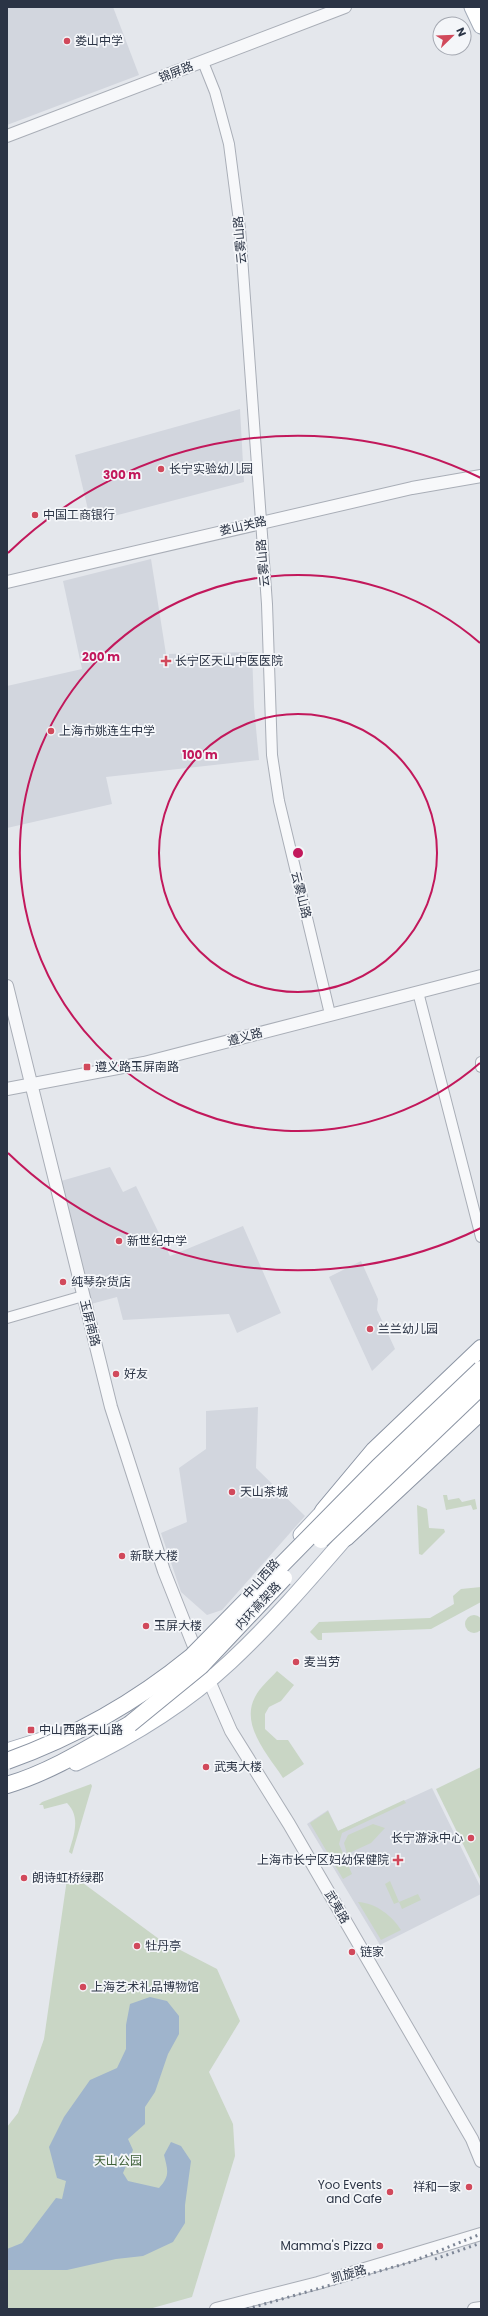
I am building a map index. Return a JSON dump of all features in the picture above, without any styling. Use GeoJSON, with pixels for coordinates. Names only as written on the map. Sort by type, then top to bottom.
{"type":"FeatureCollection","features":[{"type":"Feature","properties":{"kind":"highway"},"geometry":{"type":"LineString","coordinates":[[323,1511],[374,1450],[481,1348]]}},
{"type":"Feature","properties":{"kind":"highway","name":"内环高架路"},"geometry":{"type":"LineString","coordinates":[[7,1761],[41,1749],[102,1718],[160,1682],[191,1657],[378,1467],[481,1369]]}},
{"type":"Feature","properties":{"kind":"highway","name":"内环高架路"},"geometry":{"type":"LineString","coordinates":[[7,1785],[56,1766],[130,1724],[195,1671],[220,1647],[305,1556],[481,1387]]}},
{"type":"Feature","properties":{"kind":"highway"},"geometry":{"type":"LineString","coordinates":[[346,1538],[403,1483],[481,1412]]}},
{"type":"Feature","properties":{"kind":"main road"},"geometry":{"type":"LineString","coordinates":[[472,7],[481,26]]}},
{"type":"Feature","properties":{"kind":"main road","name":"中山西路"},"geometry":{"type":"LineString","coordinates":[[7,1751],[56,1736],[103,1714],[155,1682],[197,1652],[267,1571],[323,1511],[416,1419],[481,1358]]}},
{"type":"Feature","properties":{"kind":"main road"},"geometry":{"type":"LineString","coordinates":[[7,1792],[34,1782],[123,1740],[166,1712],[230,1662],[346,1538],[396,1480],[481,1401]]}},
{"type":"Feature","properties":{"kind":"street","name":"锦屏路"},"geometry":{"type":"LineString","coordinates":[[7,136],[345,7]]}},
{"type":"Feature","properties":{"kind":"street","name":"云雾山路"},"geometry":{"type":"LineString","coordinates":[[203,62],[215,92],[229,144],[236,194],[267,604],[272,755],[280,808],[330,1014]]}},
{"type":"Feature","properties":{"kind":"street","name":"娄山关路"},"geometry":{"type":"LineString","coordinates":[[7,582],[412,488],[481,476]]}},
{"type":"Feature","properties":{"kind":"street","name":"遵义路"},"geometry":{"type":"LineString","coordinates":[[7,1088],[144,1063],[481,976]]}},
{"type":"Feature","properties":{"kind":"street","name":"玉屏南路"},"geometry":{"type":"LineString","coordinates":[[7,986],[111,1407],[164,1571],[197,1652]]}},
{"type":"Feature","properties":{"kind":"street"},"geometry":{"type":"LineString","coordinates":[[418,992],[481,1238]]}},
{"type":"Feature","properties":{"kind":"street"},"geometry":{"type":"LineString","coordinates":[[481,1062],[481,1067]]}},
{"type":"Feature","properties":{"kind":"street"},"geometry":{"type":"LineString","coordinates":[[7,1318],[83,1296]]}},
{"type":"Feature","properties":{"kind":"street","name":"武夷路"},"geometry":{"type":"LineString","coordinates":[[197,1652],[231,1731],[293,1830],[472,2139],[481,2161]]}},
{"type":"Feature","properties":{"kind":"street","name":"凯旋路"},"geometry":{"type":"LineString","coordinates":[[216,2309],[318,2283],[481,2234]]}},
{"type":"Feature","properties":{"kind":"shaded area","name":"娄山中学"},"geometry":{"type":"Polygon","coordinates":[[[7,7],[113,7],[139,75],[7,125],[7,7]]]}},
{"type":"Feature","properties":{"kind":"shaded area","name":"长宁实验幼儿园"},"geometry":{"type":"Polygon","coordinates":[[[240,409],[244,482],[91,522],[75,455],[240,409]]]}},
{"type":"Feature","properties":{"kind":"shaded area","name":"长宁区天山中医医院"},"geometry":{"type":"Polygon","coordinates":[[[151,559],[166,654],[252,652],[254,707],[259,760],[106,777],[112,804],[7,828],[7,686],[82,669],[63,581],[151,559]]]}},
{"type":"Feature","properties":{"kind":"shaded area","name":"新世纪中学"},"geometry":{"type":"Polygon","coordinates":[[[110,1167],[123,1192],[136,1186],[170,1256],[243,1226],[281,1313],[237,1333],[229,1314],[123,1320],[117,1297],[91,1304],[61,1181],[110,1167]]]}},
{"type":"Feature","properties":{"kind":"shaded area","name":"兰兰幼儿园"},"geometry":{"type":"Polygon","coordinates":[[[361,1261],[378,1299],[377,1310],[395,1349],[372,1371],[329,1277],[361,1261]]]}},
{"type":"Feature","properties":{"kind":"shaded area","name":"天山茶城"},"geometry":{"type":"Polygon","coordinates":[[[258,1407],[256,1468],[305,1516],[222,1610],[207,1615],[181,1592],[161,1533],[187,1522],[179,1468],[206,1449],[206,1411],[258,1407]]]}},
{"type":"Feature","properties":{"kind":"shaded area","name":"上海市长宁区妇幼保健院"},"geometry":{"type":"Polygon","coordinates":[[[432,1788],[481,1888],[481,1894],[380,1945],[307,1824],[328,1810],[338,1831],[432,1788]]]}},
{"type":"Feature","properties":{"kind":"green space"},"geometry":{"type":"Polygon","coordinates":[[[443,1495],[447,1495],[448,1500],[459,1498],[462,1502],[475,1499],[477,1509],[473,1510],[471,1505],[446,1510],[443,1495]]]}},
{"type":"Feature","properties":{"kind":"green space"},"geometry":{"type":"Polygon","coordinates":[[[417,1505],[427,1509],[429,1528],[444,1529],[445,1532],[422,1555],[419,1554],[417,1505]]]}},
{"type":"Feature","properties":{"kind":"green space"},"geometry":{"type":"Polygon","coordinates":[[[481,1587],[481,1602],[431,1629],[322,1633],[322,1640],[318,1640],[310,1632],[319,1622],[430,1618],[454,1604],[453,1596],[461,1589],[481,1587]]]}},
{"type":"Feature","properties":{"kind":"green space"},"geometry":{"type":"Polygon","coordinates":[[[474,1615],[480,1618],[483,1624],[480,1630],[474,1633],[468,1630],[465,1624],[468,1618],[474,1615]]]}},
{"type":"Feature","properties":{"kind":"green space"},"geometry":{"type":"Polygon","coordinates":[[[277,1671],[294,1685],[281,1701],[269,1707],[265,1714],[265,1729],[277,1740],[288,1740],[304,1764],[283,1778],[258,1739],[253,1729],[251,1718],[251,1708],[257,1693],[277,1671]]]}},
{"type":"Feature","properties":{"kind":"green space","name":"长宁游泳中心"},"geometry":{"type":"Polygon","coordinates":[[[481,1767],[481,1881],[436,1789],[481,1767]]]}},
{"type":"Feature","properties":{"kind":"green space"},"geometry":{"type":"Polygon","coordinates":[[[91,1784],[92,1786],[72,1854],[69,1852],[74,1833],[75,1820],[71,1808],[67,1803],[44,1809],[43,1805],[39,1805],[42,1802],[91,1784]]]}},
{"type":"Feature","properties":{"kind":"green space"},"geometry":{"type":"Polygon","coordinates":[[[404,1800],[406,1803],[342,1833],[339,1844],[352,1874],[343,1879],[310,1823],[328,1811],[338,1831],[404,1800]]]}},
{"type":"Feature","properties":{"kind":"green space"},"geometry":{"type":"Polygon","coordinates":[[[373,1824],[385,1828],[371,1843],[347,1854],[344,1843],[348,1835],[373,1824]]]}},
{"type":"Feature","properties":{"kind":"green space","name":"天山公园"},"geometry":{"type":"Polygon","coordinates":[[[68,1872],[159,1939],[217,1969],[240,2021],[209,2072],[233,2124],[235,2156],[192,2297],[149,2309],[7,2309],[7,2127],[18,2113],[44,2039],[68,1872]]]}},
{"type":"Feature","properties":{"kind":"green space"},"geometry":{"type":"Polygon","coordinates":[[[390,1881],[399,1902],[394,1904],[385,1884],[390,1881]]]}},
{"type":"Feature","properties":{"kind":"green space"},"geometry":{"type":"Polygon","coordinates":[[[418,1894],[421,1900],[402,1909],[399,1902],[418,1894]]]}},
{"type":"Feature","properties":{"kind":"green space"},"geometry":{"type":"Polygon","coordinates":[[[358,1902],[371,1905],[383,1911],[401,1930],[381,1940],[358,1902]]]}},
{"type":"Feature","properties":{"kind":"water"},"geometry":{"type":"Polygon","coordinates":[[[150,1997],[167,2001],[179,2016],[179,2034],[168,2054],[155,2092],[145,2107],[145,2124],[128,2139],[133,2150],[123,2173],[128,2181],[159,2188],[163,2184],[167,2173],[164,2155],[171,2142],[181,2146],[191,2161],[185,2205],[185,2223],[173,2242],[143,2256],[116,2259],[67,2270],[7,2270],[7,2249],[22,2243],[56,2198],[62,2199],[66,2181],[57,2178],[49,2147],[64,2117],[90,2080],[117,2068],[126,2049],[126,2025],[130,2004],[150,1997]]]}},
{"type":"Feature","properties":{"kind":"railway"},"geometry":{"type":"LineString","coordinates":[[247,2309],[411,2262],[481,2234]]}},
{"type":"Feature","properties":{"kind":"railway"},"geometry":{"type":"LineString","coordinates":[[435,2259],[481,2243]]}},
{"type":"Feature","properties":{"kind":"place","name":"娄山中学"},"geometry":{"type":"Point","coordinates":[67,41]}},
{"type":"Feature","properties":{"kind":"place","name":"长宁实验幼儿园"},"geometry":{"type":"Point","coordinates":[161,469]}},
{"type":"Feature","properties":{"kind":"place","name":"中国工商银行"},"geometry":{"type":"Point","coordinates":[35,515]}},
{"type":"Feature","properties":{"kind":"place","name":"长宁区天山中医医院"},"geometry":{"type":"Point","coordinates":[166,661]}},
{"type":"Feature","properties":{"kind":"place","name":"上海市姚连生中学"},"geometry":{"type":"Point","coordinates":[51,731]}},
{"type":"Feature","properties":{"kind":"place","name":"遵义路玉屏南路"},"geometry":{"type":"Point","coordinates":[87,1067]}},
{"type":"Feature","properties":{"kind":"place","name":"新世纪中学"},"geometry":{"type":"Point","coordinates":[119,1241]}},
{"type":"Feature","properties":{"kind":"place","name":"纯琴杂货店"},"geometry":{"type":"Point","coordinates":[63,1282]}},
{"type":"Feature","properties":{"kind":"place","name":"兰兰幼儿园"},"geometry":{"type":"Point","coordinates":[370,1329]}},
{"type":"Feature","properties":{"kind":"place","name":"好友"},"geometry":{"type":"Point","coordinates":[116,1374]}},
{"type":"Feature","properties":{"kind":"place","name":"天山茶城"},"geometry":{"type":"Point","coordinates":[232,1492]}},
{"type":"Feature","properties":{"kind":"place","name":"新联大楼"},"geometry":{"type":"Point","coordinates":[122,1556]}},
{"type":"Feature","properties":{"kind":"place","name":"玉屏大楼"},"geometry":{"type":"Point","coordinates":[146,1626]}},
{"type":"Feature","properties":{"kind":"place","name":"麦当劳"},"geometry":{"type":"Point","coordinates":[296,1662]}},
{"type":"Feature","properties":{"kind":"place","name":"中山西路天山路"},"geometry":{"type":"Point","coordinates":[31,1730]}},
{"type":"Feature","properties":{"kind":"place","name":"武夷大楼"},"geometry":{"type":"Point","coordinates":[206,1767]}},
{"type":"Feature","properties":{"kind":"place","name":"长宁游泳中心"},"geometry":{"type":"Point","coordinates":[471,1838]}},
{"type":"Feature","properties":{"kind":"place","name":"上海市长宁区妇幼保健院"},"geometry":{"type":"Point","coordinates":[398,1860]}},
{"type":"Feature","properties":{"kind":"place","name":"朗诗虹桥绿郡"},"geometry":{"type":"Point","coordinates":[24,1878]}},
{"type":"Feature","properties":{"kind":"place","name":"牡丹亭"},"geometry":{"type":"Point","coordinates":[137,1946]}},
{"type":"Feature","properties":{"kind":"place","name":"链家"},"geometry":{"type":"Point","coordinates":[352,1952]}},
{"type":"Feature","properties":{"kind":"place","name":"上海艺术礼品博物馆"},"geometry":{"type":"Point","coordinates":[83,1987]}},
{"type":"Feature","properties":{"kind":"place","name":"祥和一家"},"geometry":{"type":"Point","coordinates":[469,2187]}},
{"type":"Feature","properties":{"kind":"place","name":"Yoo Events and Cafe"},"geometry":{"type":"Point","coordinates":[390,2192]}},
{"type":"Feature","properties":{"kind":"place","name":"Mamma's Pizza"},"geometry":{"type":"Point","coordinates":[380,2246]}}]}
